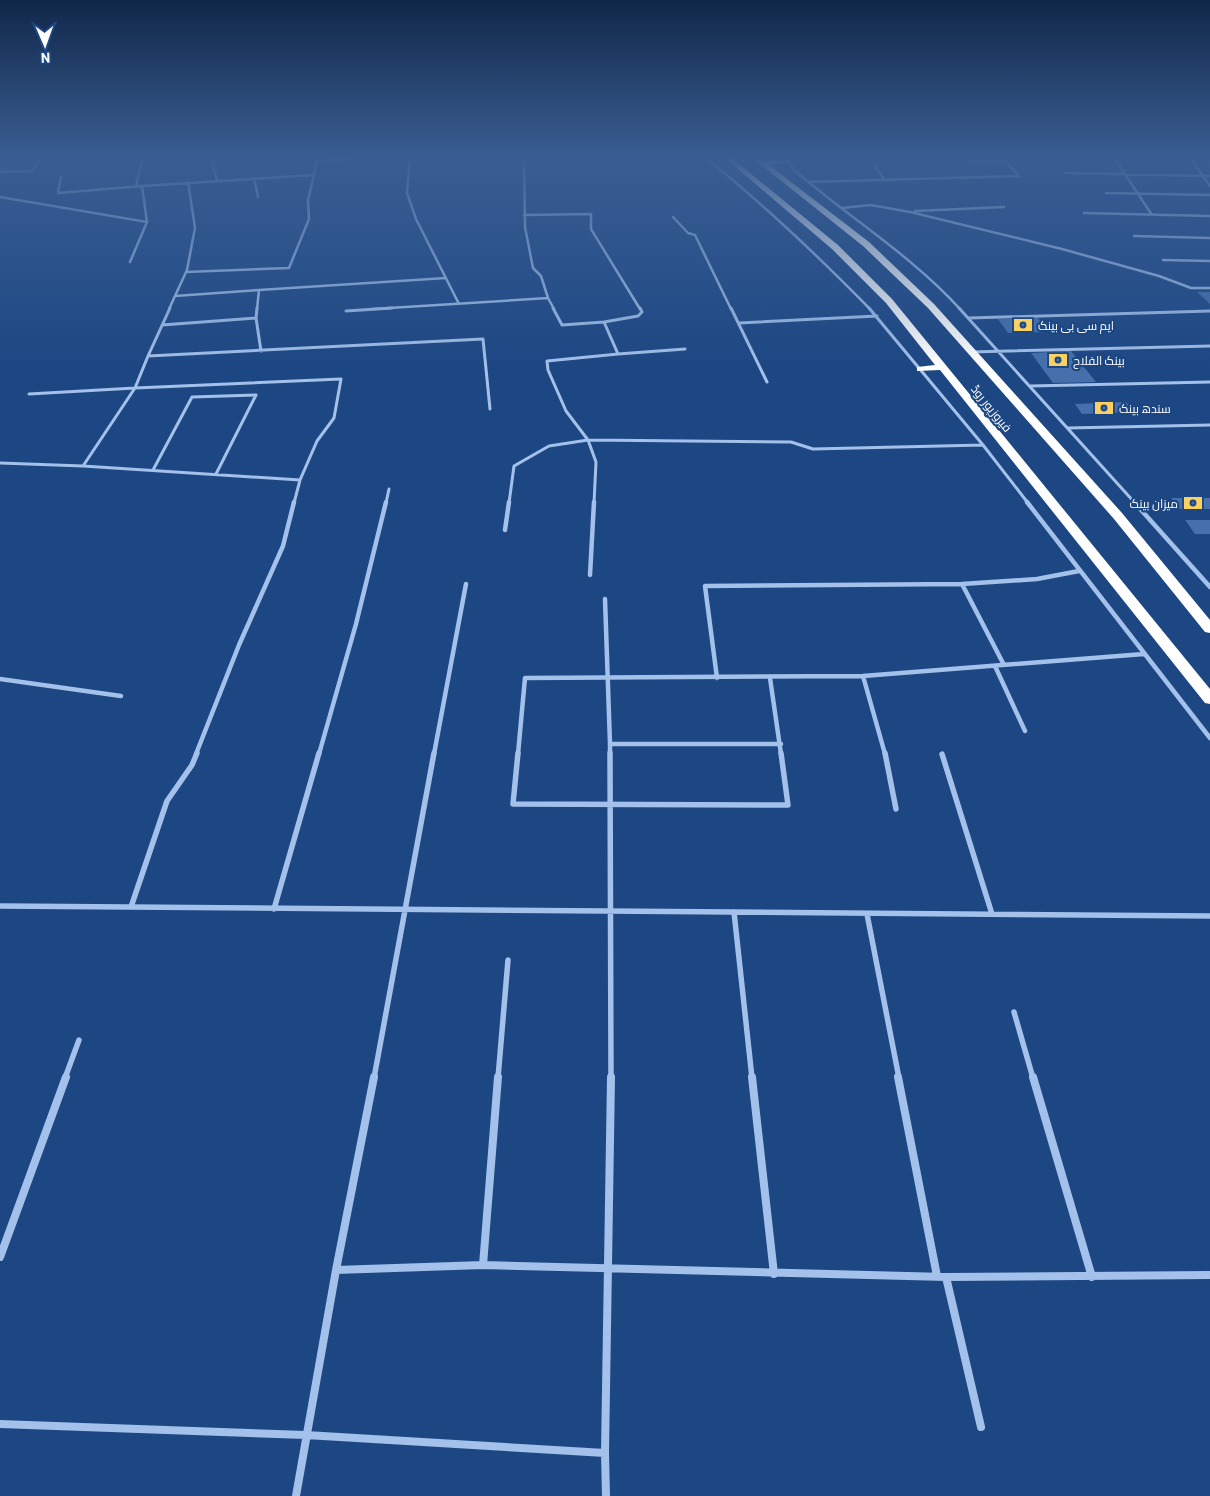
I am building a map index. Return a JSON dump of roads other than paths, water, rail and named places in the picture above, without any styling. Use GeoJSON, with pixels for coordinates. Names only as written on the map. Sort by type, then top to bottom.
{"type":"FeatureCollection","features":[{"type":"Feature","properties":{"kind":"highway","name":"فیروزپور روڈ"},"geometry":{"type":"LineString","coordinates":[[814,229],[836,247],[889,301],[1210,698]]}},
{"type":"Feature","properties":{"kind":"highway","name":"فیروزپور روڈ"},"geometry":{"type":"LineString","coordinates":[[847,229],[866,244],[930,306],[1118,516],[1210,629]]}},
{"type":"Feature","properties":{"kind":"highway"},"geometry":{"type":"LineString","coordinates":[[836,247],[866,244]]}},
{"type":"Feature","properties":{"kind":"highway"},"geometry":{"type":"LineString","coordinates":[[920,369],[943,367]]}},
{"type":"Feature","properties":{"kind":"street"},"geometry":{"type":"LineString","coordinates":[[130,262],[144,229]]}},
{"type":"Feature","properties":{"kind":"street"},"geometry":{"type":"LineString","coordinates":[[83,466],[135,388],[186,272],[196,229]]}},
{"type":"Feature","properties":{"kind":"street"},"geometry":{"type":"LineString","coordinates":[[186,272],[289,268],[303,229]]}},
{"type":"Feature","properties":{"kind":"street"},"geometry":{"type":"LineString","coordinates":[[421,229],[460,304]]}},
{"type":"Feature","properties":{"kind":"street"},"geometry":{"type":"LineString","coordinates":[[526,229],[533,268],[541,276],[548,298],[562,325],[604,322],[638,316],[642,312],[591,229]]}},
{"type":"Feature","properties":{"kind":"street"},"geometry":{"type":"LineString","coordinates":[[684,229],[688,233],[695,234],[767,382]]}},
{"type":"Feature","properties":{"kind":"street"},"geometry":{"type":"LineString","coordinates":[[789,229],[877,316],[983,445],[1210,738]]}},
{"type":"Feature","properties":{"kind":"street"},"geometry":{"type":"LineString","coordinates":[[868,229],[918,268],[968,318],[1210,587]]}},
{"type":"Feature","properties":{"kind":"street"},"geometry":{"type":"LineString","coordinates":[[979,229],[1062,249],[1159,276],[1191,288],[1210,288]]}},
{"type":"Feature","properties":{"kind":"street"},"geometry":{"type":"LineString","coordinates":[[1134,236],[1210,238]]}},
{"type":"Feature","properties":{"kind":"street"},"geometry":{"type":"LineString","coordinates":[[1163,260],[1210,261]]}},
{"type":"Feature","properties":{"kind":"street"},"geometry":{"type":"LineString","coordinates":[[175,296],[446,278]]}},
{"type":"Feature","properties":{"kind":"street"},"geometry":{"type":"LineString","coordinates":[[259,290],[256,318],[261,351]]}},
{"type":"Feature","properties":{"kind":"street"},"geometry":{"type":"LineString","coordinates":[[346,311],[548,298]]}},
{"type":"Feature","properties":{"kind":"street"},"geometry":{"type":"LineString","coordinates":[[968,318],[1210,311]]}},
{"type":"Feature","properties":{"kind":"street"},"geometry":{"type":"LineString","coordinates":[[739,324],[877,316]]}},
{"type":"Feature","properties":{"kind":"street"},"geometry":{"type":"LineString","coordinates":[[162,325],[256,318]]}},
{"type":"Feature","properties":{"kind":"street"},"geometry":{"type":"LineString","coordinates":[[604,322],[618,354]]}},
{"type":"Feature","properties":{"kind":"street"},"geometry":{"type":"LineString","coordinates":[[148,356],[483,338],[490,408]]}},
{"type":"Feature","properties":{"kind":"street"},"geometry":{"type":"LineString","coordinates":[[971,352],[1210,346]]}},
{"type":"Feature","properties":{"kind":"street"},"geometry":{"type":"LineString","coordinates":[[590,575],[596,462],[588,440],[566,412],[548,370],[547,361],[685,349]]}},
{"type":"Feature","properties":{"kind":"street"},"geometry":{"type":"LineString","coordinates":[[29,394],[341,379],[334,418],[317,441],[300,480],[283,546],[239,646],[192,765],[167,801],[131,907]]}},
{"type":"Feature","properties":{"kind":"street"},"geometry":{"type":"LineString","coordinates":[[1030,386],[1210,382]]}},
{"type":"Feature","properties":{"kind":"street"},"geometry":{"type":"LineString","coordinates":[[153,470],[192,397],[256,395],[216,474]]}},
{"type":"Feature","properties":{"kind":"street"},"geometry":{"type":"LineString","coordinates":[[1068,428],[1210,426]]}},
{"type":"Feature","properties":{"kind":"street"},"geometry":{"type":"LineString","coordinates":[[505,530],[514,466],[549,446],[588,440],[791,442],[813,449],[983,445]]}},
{"type":"Feature","properties":{"kind":"street"},"geometry":{"type":"LineString","coordinates":[[0,463],[83,466],[300,480]]}},
{"type":"Feature","properties":{"kind":"street"},"geometry":{"type":"LineString","coordinates":[[274,909],[356,624],[389,489]]}},
{"type":"Feature","properties":{"kind":"street"},"geometry":{"type":"LineString","coordinates":[[717,678],[704,586],[962,584],[1045,578],[1079,571]]}},
{"type":"Feature","properties":{"kind":"street"},"geometry":{"type":"LineString","coordinates":[[296,1496],[336,1270],[466,584]]}},
{"type":"Feature","properties":{"kind":"street"},"geometry":{"type":"LineString","coordinates":[[962,584],[1004,665]]}},
{"type":"Feature","properties":{"kind":"street"},"geometry":{"type":"LineString","coordinates":[[605,599],[610,744],[612,1022],[605,1453],[606,1496]]}},
{"type":"Feature","properties":{"kind":"street"},"geometry":{"type":"LineString","coordinates":[[770,678],[781,744],[788,805],[513,804],[525,678],[863,676],[1144,654]]}},
{"type":"Feature","properties":{"kind":"street"},"geometry":{"type":"LineString","coordinates":[[995,666],[1025,731]]}},
{"type":"Feature","properties":{"kind":"street"},"geometry":{"type":"LineString","coordinates":[[863,676],[883,740],[896,809]]}},
{"type":"Feature","properties":{"kind":"street"},"geometry":{"type":"LineString","coordinates":[[0,679],[122,696]]}},
{"type":"Feature","properties":{"kind":"street"},"geometry":{"type":"LineString","coordinates":[[610,744],[781,744]]}},
{"type":"Feature","properties":{"kind":"street"},"geometry":{"type":"LineString","coordinates":[[942,754],[992,914]]}},
{"type":"Feature","properties":{"kind":"street"},"geometry":{"type":"LineString","coordinates":[[0,906],[1210,916]]}},
{"type":"Feature","properties":{"kind":"street"},"geometry":{"type":"LineString","coordinates":[[734,912],[774,1274]]}},
{"type":"Feature","properties":{"kind":"street"},"geometry":{"type":"LineString","coordinates":[[867,914],[941,1276],[981,1427]]}},
{"type":"Feature","properties":{"kind":"street"},"geometry":{"type":"LineString","coordinates":[[483,1266],[508,960]]}},
{"type":"Feature","properties":{"kind":"street"},"geometry":{"type":"LineString","coordinates":[[1014,1012],[1092,1277]]}},
{"type":"Feature","properties":{"kind":"street"},"geometry":{"type":"LineString","coordinates":[[0,1257],[78,1040]]}},
{"type":"Feature","properties":{"kind":"street"},"geometry":{"type":"LineString","coordinates":[[336,1270],[483,1266],[774,1274],[1092,1277],[1210,1275]]}},
{"type":"Feature","properties":{"kind":"street"},"geometry":{"type":"LineString","coordinates":[[0,1424],[306,1435],[605,1453]]}},
{"type":"Feature","properties":{"kind":"place","name":"ایم سی بی بینک"},"geometry":{"type":"Point","coordinates":[1023,325]}},
{"type":"Feature","properties":{"kind":"place","name":"بینک الفلاح"},"geometry":{"type":"Point","coordinates":[1058,360]}},
{"type":"Feature","properties":{"kind":"place","name":"سندھ بینک"},"geometry":{"type":"Point","coordinates":[1104,408]}},
{"type":"Feature","properties":{"kind":"place","name":"میزان بینک"},"geometry":{"type":"Point","coordinates":[1193,503]}}]}
